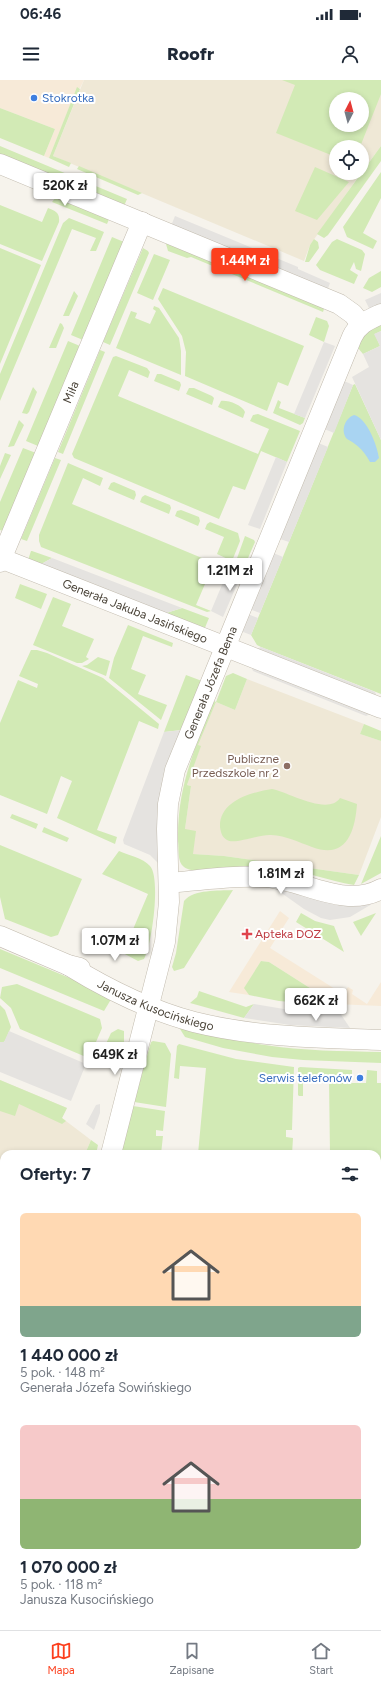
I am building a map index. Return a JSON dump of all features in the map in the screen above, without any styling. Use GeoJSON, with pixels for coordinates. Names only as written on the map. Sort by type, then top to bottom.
{"type":"FeatureCollection","features":[{"type":"Feature","properties":{"kind":"street"},"geometry":{"type":"LineString","coordinates":[[0,164],[339,304],[353,314],[362,324],[381,314]]}},
{"type":"Feature","properties":{"kind":"street","name":"Miła"},"geometry":{"type":"LineString","coordinates":[[0,560],[142,222]]}},
{"type":"Feature","properties":{"kind":"street","name":"Generała Józefa Bema"},"geometry":{"type":"LineString","coordinates":[[112,1150],[165,942],[168,918],[169,883],[167,829],[171,787],[175,770],[314,433],[344,354],[355,330],[362,324]]}},
{"type":"Feature","properties":{"kind":"street","name":"Generała Jakuba Jasińskiego"},"geometry":{"type":"LineString","coordinates":[[0,560],[225,646],[381,708]]}},
{"type":"Feature","properties":{"kind":"street"},"geometry":{"type":"LineString","coordinates":[[169,883],[252,876],[292,881],[318,890],[348,897],[366,895],[381,889]]}},
{"type":"Feature","properties":{"kind":"street","name":"Janusza Kusocińskiego"},"geometry":{"type":"LineString","coordinates":[[0,936],[68,965],[126,982],[150,1000],[248,1031],[290,1036],[381,1040]]}},
{"type":"Feature","properties":{"kind":"shaded area","name":"Stokrotka"},"geometry":{"type":"Polygon","coordinates":[[[0,80],[84,80],[80,88],[77,88],[49,158],[44,156],[55,129],[0,108],[0,80]]]}},
{"type":"Feature","properties":{"kind":"shaded area"},"geometry":{"type":"Polygon","coordinates":[[[84,80],[381,80],[381,146],[369,162],[369,140],[329,140],[329,180],[356,180],[310,245],[304,261],[53,156],[84,80]]]}},
{"type":"Feature","properties":{"kind":"shaded area"},"geometry":{"type":"Polygon","coordinates":[[[175,216],[298,267],[298,269],[330,283],[327,291],[171,226],[175,216]]]}},
{"type":"Feature","properties":{"kind":"shaded area"},"geometry":{"type":"Polygon","coordinates":[[[381,293],[381,307],[371,312],[365,300],[381,293]]]}},
{"type":"Feature","properties":{"kind":"shaded area"},"geometry":{"type":"Polygon","coordinates":[[[381,331],[381,440],[352,377],[369,367],[363,354],[380,346],[374,334],[381,331]]]}},
{"type":"Feature","properties":{"kind":"shaded area"},"geometry":{"type":"Polygon","coordinates":[[[324,342],[335,346],[305,418],[294,414],[324,342]]]}},
{"type":"Feature","properties":{"kind":"shaded area"},"geometry":{"type":"Polygon","coordinates":[[[342,380],[353,385],[334,433],[322,428],[342,380]]]}},
{"type":"Feature","properties":{"kind":"shaded area"},"geometry":{"type":"Polygon","coordinates":[[[316,442],[328,447],[289,542],[277,538],[316,442]]]}},
{"type":"Feature","properties":{"kind":"shaded area"},"geometry":{"type":"Polygon","coordinates":[[[276,457],[287,462],[260,529],[248,525],[276,457]]]}},
{"type":"Feature","properties":{"kind":"shaded area"},"geometry":{"type":"Polygon","coordinates":[[[271,552],[283,557],[260,613],[247,608],[271,552]]]}},
{"type":"Feature","properties":{"kind":"shaded area"},"geometry":{"type":"Polygon","coordinates":[[[52,558],[182,608],[163,614],[36,567],[52,558]]]}},
{"type":"Feature","properties":{"kind":"shaded area"},"geometry":{"type":"Polygon","coordinates":[[[232,561],[245,566],[223,617],[211,611],[232,561]]]}},
{"type":"Feature","properties":{"kind":"shaded area"},"geometry":{"type":"Polygon","coordinates":[[[245,613],[258,618],[251,635],[238,630],[245,613]]]}},
{"type":"Feature","properties":{"kind":"shaded area"},"geometry":{"type":"Polygon","coordinates":[[[261,647],[375,692],[379,702],[253,651],[261,647]]]}},
{"type":"Feature","properties":{"kind":"shaded area"},"geometry":{"type":"Polygon","coordinates":[[[250,663],[375,712],[366,716],[253,671],[250,663]]]}},
{"type":"Feature","properties":{"kind":"shaded area","name":"Publiczne Przedszkole nr 2"},"geometry":{"type":"Polygon","coordinates":[[[247,679],[364,724],[360,734],[381,741],[381,817],[359,875],[224,856],[192,854],[185,829],[191,786],[187,785],[200,747],[197,745],[216,702],[235,710],[247,679]]]}},
{"type":"Feature","properties":{"kind":"shaded area"},"geometry":{"type":"Polygon","coordinates":[[[182,730],[158,819],[157,838],[159,864],[150,855],[124,844],[123,840],[164,732],[182,730]]]}},
{"type":"Feature","properties":{"kind":"shaded area"},"geometry":{"type":"Polygon","coordinates":[[[273,887],[292,890],[336,905],[359,906],[377,901],[350,917],[330,920],[321,918],[304,909],[273,887]]]}},
{"type":"Feature","properties":{"kind":"shaded area"},"geometry":{"type":"Polygon","coordinates":[[[280,911],[289,918],[270,948],[343,994],[348,987],[353,990],[352,994],[367,1004],[381,982],[381,1006],[335,1004],[269,962],[261,961],[245,987],[249,995],[229,992],[280,911]]]}},
{"type":"Feature","properties":{"kind":"shaded area"},"geometry":{"type":"Polygon","coordinates":[[[254,1004],[290,1010],[340,1013],[350,1028],[290,1025],[244,1018],[254,1004]]]}},
{"type":"Feature","properties":{"kind":"shaded area"},"geometry":{"type":"Polygon","coordinates":[[[9,1031],[86,1064],[71,1101],[0,1072],[0,1042],[4,1042],[9,1031]]]}},
{"type":"Feature","properties":{"kind":"shaded area"},"geometry":{"type":"Polygon","coordinates":[[[0,1080],[67,1108],[62,1118],[91,1140],[87,1150],[0,1150],[0,1080]]]}},
{"type":"Feature","properties":{"kind":"shaded area"},"geometry":{"type":"Polygon","coordinates":[[[100,1104],[100,1113],[94,1130],[86,1124],[96,1105],[100,1104]]]}},
{"type":"Feature","properties":{"kind":"green space"},"geometry":{"type":"Polygon","coordinates":[[[282,80],[381,80],[381,94],[369,124],[369,92],[329,92],[329,132],[366,132],[363,140],[329,140],[329,154],[276,133],[295,85],[282,80]]]}},
{"type":"Feature","properties":{"kind":"green space"},"geometry":{"type":"Polygon","coordinates":[[[77,87],[80,89],[53,156],[71,163],[69,167],[49,158],[77,87]]]}},
{"type":"Feature","properties":{"kind":"green space"},"geometry":{"type":"Polygon","coordinates":[[[0,108],[55,129],[44,156],[0,138],[0,108]]]}},
{"type":"Feature","properties":{"kind":"green space"},"geometry":{"type":"Polygon","coordinates":[[[0,146],[67,174],[62,179],[0,155],[0,146]]]}},
{"type":"Feature","properties":{"kind":"green space"},"geometry":{"type":"Polygon","coordinates":[[[381,146],[381,161],[369,178],[369,162],[381,146]]]}},
{"type":"Feature","properties":{"kind":"green space"},"geometry":{"type":"Polygon","coordinates":[[[79,166],[142,193],[138,195],[77,169],[79,166]]]}},
{"type":"Feature","properties":{"kind":"green space"},"geometry":{"type":"Polygon","coordinates":[[[315,167],[329,173],[329,180],[344,180],[349,182],[317,220],[295,211],[315,167]]]}},
{"type":"Feature","properties":{"kind":"green space"},"geometry":{"type":"Polygon","coordinates":[[[381,172],[381,198],[363,233],[377,241],[373,249],[347,237],[343,227],[381,172]]]}},
{"type":"Feature","properties":{"kind":"green space"},"geometry":{"type":"Polygon","coordinates":[[[74,177],[127,199],[124,206],[76,185],[74,183],[74,177]]]}},
{"type":"Feature","properties":{"kind":"green space"},"geometry":{"type":"Polygon","coordinates":[[[356,180],[367,180],[328,235],[324,238],[317,234],[356,180]]]}},
{"type":"Feature","properties":{"kind":"green space"},"geometry":{"type":"Polygon","coordinates":[[[57,196],[110,217],[107,224],[52,202],[57,196]]]}},
{"type":"Feature","properties":{"kind":"green space"},"geometry":{"type":"Polygon","coordinates":[[[0,205],[42,222],[48,208],[57,213],[59,216],[59,222],[42,261],[0,244],[0,205]]]}},
{"type":"Feature","properties":{"kind":"green space"},"geometry":{"type":"Polygon","coordinates":[[[69,218],[104,232],[96,251],[90,251],[96,238],[72,229],[0,401],[0,374],[63,223],[69,218]]]}},
{"type":"Feature","properties":{"kind":"green space"},"geometry":{"type":"Polygon","coordinates":[[[112,237],[124,242],[83,340],[71,335],[112,237]]]}},
{"type":"Feature","properties":{"kind":"green space"},"geometry":{"type":"Polygon","coordinates":[[[314,239],[318,242],[319,248],[309,262],[305,262],[310,245],[314,239]]]}},
{"type":"Feature","properties":{"kind":"green space"},"geometry":{"type":"Polygon","coordinates":[[[337,239],[362,250],[365,254],[361,271],[356,269],[354,262],[350,270],[358,275],[354,284],[320,270],[316,265],[332,242],[337,239]]]}},
{"type":"Feature","properties":{"kind":"green space"},"geometry":{"type":"Polygon","coordinates":[[[168,241],[325,306],[323,312],[191,257],[187,258],[168,251],[166,244],[168,241]]]}},
{"type":"Feature","properties":{"kind":"green space"},"geometry":{"type":"Polygon","coordinates":[[[0,248],[41,265],[0,364],[0,248]]]}},
{"type":"Feature","properties":{"kind":"green space"},"geometry":{"type":"Polygon","coordinates":[[[143,248],[149,253],[110,345],[103,342],[143,248]]]}},
{"type":"Feature","properties":{"kind":"green space"},"geometry":{"type":"Polygon","coordinates":[[[154,254],[170,260],[153,300],[137,293],[154,254]]]}},
{"type":"Feature","properties":{"kind":"green space"},"geometry":{"type":"Polygon","coordinates":[[[381,271],[381,287],[372,292],[363,288],[369,278],[381,271]]]}},
{"type":"Feature","properties":{"kind":"green space"},"geometry":{"type":"Polygon","coordinates":[[[163,288],[304,346],[288,386],[278,382],[267,411],[185,376],[186,352],[182,336],[158,299],[163,288]]]}},
{"type":"Feature","properties":{"kind":"green space"},"geometry":{"type":"Polygon","coordinates":[[[74,291],[78,296],[69,316],[63,316],[74,291]]]}},
{"type":"Feature","properties":{"kind":"green space"},"geometry":{"type":"Polygon","coordinates":[[[154,306],[159,308],[179,338],[181,351],[181,375],[116,348],[131,311],[137,313],[135,318],[150,324],[156,311],[153,309],[154,306]]]}},
{"type":"Feature","properties":{"kind":"green space"},"geometry":{"type":"Polygon","coordinates":[[[316,317],[327,321],[329,326],[324,342],[309,335],[316,317]]]}},
{"type":"Feature","properties":{"kind":"green space"},"geometry":{"type":"Polygon","coordinates":[[[60,323],[64,328],[56,348],[49,348],[60,323]]]}},
{"type":"Feature","properties":{"kind":"green space"},"geometry":{"type":"Polygon","coordinates":[[[378,325],[381,326],[381,331],[375,334],[380,346],[363,354],[358,348],[361,334],[378,325]]]}},
{"type":"Feature","properties":{"kind":"green space"},"geometry":{"type":"Polygon","coordinates":[[[68,341],[80,346],[38,446],[26,441],[68,341]]]}},
{"type":"Feature","properties":{"kind":"green space"},"geometry":{"type":"Polygon","coordinates":[[[100,350],[105,352],[63,454],[58,452],[100,350]]]}},
{"type":"Feature","properties":{"kind":"green space"},"geometry":{"type":"Polygon","coordinates":[[[116,356],[147,368],[150,372],[148,378],[129,370],[118,396],[258,454],[269,429],[250,421],[253,415],[258,414],[300,431],[287,462],[261,451],[245,490],[233,486],[219,519],[74,458],[72,454],[113,357],[116,356]]]}},
{"type":"Feature","properties":{"kind":"green space"},"geometry":{"type":"Polygon","coordinates":[[[157,374],[161,374],[180,382],[181,385],[179,391],[154,381],[157,374]]]}},
{"type":"Feature","properties":{"kind":"green space"},"geometry":{"type":"Polygon","coordinates":[[[355,384],[381,440],[381,694],[261,647],[257,645],[251,635],[353,385],[355,384]]]}},
{"type":"Feature","properties":{"kind":"green space"},"geometry":{"type":"Polygon","coordinates":[[[33,387],[37,392],[29,412],[27,414],[22,413],[33,387]]]}},
{"type":"Feature","properties":{"kind":"green space"},"geometry":{"type":"Polygon","coordinates":[[[189,388],[194,388],[212,396],[214,398],[212,405],[186,394],[189,388]]]}},
{"type":"Feature","properties":{"kind":"green space"},"geometry":{"type":"Polygon","coordinates":[[[278,400],[281,402],[279,408],[305,418],[303,423],[300,425],[273,413],[278,400]]]}},
{"type":"Feature","properties":{"kind":"green space"},"geometry":{"type":"Polygon","coordinates":[[[221,401],[231,402],[241,407],[245,412],[243,418],[218,407],[221,401]]]}},
{"type":"Feature","properties":{"kind":"green space"},"geometry":{"type":"Polygon","coordinates":[[[19,420],[24,425],[14,446],[8,447],[19,420]]]}},
{"type":"Feature","properties":{"kind":"green space"},"geometry":{"type":"Polygon","coordinates":[[[23,448],[36,453],[3,531],[0,530],[0,502],[23,448]]]}},
{"type":"Feature","properties":{"kind":"green space"},"geometry":{"type":"Polygon","coordinates":[[[5,453],[11,455],[0,479],[0,466],[5,453]]]}},
{"type":"Feature","properties":{"kind":"green space"},"geometry":{"type":"Polygon","coordinates":[[[55,458],[61,460],[27,541],[21,539],[55,458]]]}},
{"type":"Feature","properties":{"kind":"green space"},"geometry":{"type":"Polygon","coordinates":[[[68,463],[103,478],[100,486],[83,478],[72,504],[214,563],[196,605],[211,611],[207,612],[41,547],[39,535],[68,463]]]}},
{"type":"Feature","properties":{"kind":"green space"},"geometry":{"type":"Polygon","coordinates":[[[114,482],[135,491],[136,495],[134,500],[108,489],[111,483],[114,482]]]}},
{"type":"Feature","properties":{"kind":"green space"},"geometry":{"type":"Polygon","coordinates":[[[145,495],[170,505],[171,508],[169,514],[140,502],[142,497],[145,495]]]}},
{"type":"Feature","properties":{"kind":"green space"},"geometry":{"type":"Polygon","coordinates":[[[181,510],[199,517],[200,521],[198,526],[175,516],[177,511],[181,510]]]}},
{"type":"Feature","properties":{"kind":"green space"},"geometry":{"type":"Polygon","coordinates":[[[210,522],[238,533],[240,541],[232,561],[217,554],[224,537],[205,529],[207,524],[210,522]]]}},
{"type":"Feature","properties":{"kind":"green space"},"geometry":{"type":"Polygon","coordinates":[[[245,536],[254,540],[255,542],[245,565],[236,561],[245,536]]]}},
{"type":"Feature","properties":{"kind":"green space"},"geometry":{"type":"Polygon","coordinates":[[[31,551],[52,558],[36,567],[27,563],[31,551]]]}},
{"type":"Feature","properties":{"kind":"green space"},"geometry":{"type":"Polygon","coordinates":[[[20,584],[47,594],[41,609],[15,598],[20,584]]]}},
{"type":"Feature","properties":{"kind":"green space"},"geometry":{"type":"Polygon","coordinates":[[[53,597],[71,604],[62,626],[94,639],[86,657],[89,659],[82,663],[77,663],[33,645],[53,597]]]}},
{"type":"Feature","properties":{"kind":"green space"},"geometry":{"type":"Polygon","coordinates":[[[182,608],[209,618],[204,630],[163,614],[182,608]]]}},
{"type":"Feature","properties":{"kind":"green space"},"geometry":{"type":"Polygon","coordinates":[[[128,625],[173,643],[172,647],[143,636],[131,669],[146,675],[138,694],[167,705],[161,720],[109,678],[114,658],[128,625]]]}},
{"type":"Feature","properties":{"kind":"green space"},"geometry":{"type":"Polygon","coordinates":[[[31,650],[47,653],[103,678],[159,724],[158,729],[139,721],[97,830],[117,837],[115,844],[57,818],[72,781],[61,776],[47,814],[0,795],[0,723],[18,680],[37,688],[38,684],[19,676],[31,650]]]}},
{"type":"Feature","properties":{"kind":"green space"},"geometry":{"type":"Polygon","coordinates":[[[98,657],[110,661],[106,676],[82,666],[87,665],[98,657]]]}},
{"type":"Feature","properties":{"kind":"green space"},"geometry":{"type":"Polygon","coordinates":[[[233,673],[247,679],[235,710],[216,702],[226,676],[233,673]]]}},
{"type":"Feature","properties":{"kind":"green space"},"geometry":{"type":"Polygon","coordinates":[[[186,675],[202,681],[182,730],[164,732],[186,675]]]}},
{"type":"Feature","properties":{"kind":"green space"},"geometry":{"type":"Polygon","coordinates":[[[214,701],[216,702],[198,745],[201,746],[187,785],[191,786],[185,829],[196,831],[193,854],[224,856],[359,875],[354,885],[275,867],[243,866],[197,871],[190,870],[182,865],[180,862],[178,841],[180,803],[188,769],[214,701]]]}},
{"type":"Feature","properties":{"kind":"green space"},"geometry":{"type":"Polygon","coordinates":[[[364,724],[381,731],[381,741],[360,734],[364,724]]]}},
{"type":"Feature","properties":{"kind":"green space"},"geometry":{"type":"Polygon","coordinates":[[[272,789],[317,804],[327,805],[334,803],[340,798],[357,804],[354,824],[346,841],[341,846],[333,850],[324,850],[287,838],[271,835],[235,841],[230,841],[224,838],[220,827],[221,818],[231,804],[246,795],[272,789]]]}},
{"type":"Feature","properties":{"kind":"green space"},"geometry":{"type":"Polygon","coordinates":[[[12,814],[38,824],[36,829],[10,818],[12,814]]]}},
{"type":"Feature","properties":{"kind":"green space"},"geometry":{"type":"Polygon","coordinates":[[[44,827],[69,838],[67,842],[42,832],[44,827]]]}},
{"type":"Feature","properties":{"kind":"green space"},"geometry":{"type":"Polygon","coordinates":[[[381,836],[381,873],[361,884],[381,836]]]}},
{"type":"Feature","properties":{"kind":"green space"},"geometry":{"type":"Polygon","coordinates":[[[0,845],[82,879],[58,935],[51,937],[5,919],[0,897],[0,845]]]}},
{"type":"Feature","properties":{"kind":"green space"},"geometry":{"type":"Polygon","coordinates":[[[119,851],[147,863],[153,873],[155,884],[154,912],[150,940],[144,959],[138,961],[123,953],[148,894],[102,874],[119,851]]]}},
{"type":"Feature","properties":{"kind":"green space"},"geometry":{"type":"Polygon","coordinates":[[[233,890],[184,968],[174,971],[172,967],[176,953],[184,901],[194,894],[233,890]]]}},
{"type":"Feature","properties":{"kind":"green space"},"geometry":{"type":"Polygon","coordinates":[[[301,913],[315,921],[334,926],[344,952],[296,922],[301,913]]]}},
{"type":"Feature","properties":{"kind":"green space"},"geometry":{"type":"Polygon","coordinates":[[[376,913],[361,936],[353,922],[376,913]]]}},
{"type":"Feature","properties":{"kind":"green space"},"geometry":{"type":"Polygon","coordinates":[[[0,949],[113,996],[104,1011],[0,968],[0,949]]]}},
{"type":"Feature","properties":{"kind":"green space"},"geometry":{"type":"Polygon","coordinates":[[[261,961],[269,962],[335,1004],[334,1006],[279,1001],[249,995],[244,988],[261,961]]]}},
{"type":"Feature","properties":{"kind":"green space"},"geometry":{"type":"Polygon","coordinates":[[[17,984],[100,1019],[102,1028],[90,1056],[86,1057],[20,1029],[11,1008],[0,998],[2,987],[17,984]]]}},
{"type":"Feature","properties":{"kind":"green space"},"geometry":{"type":"Polygon","coordinates":[[[199,991],[246,1007],[254,1004],[244,1018],[190,1003],[197,997],[199,991]]]}},
{"type":"Feature","properties":{"kind":"green space"},"geometry":{"type":"Polygon","coordinates":[[[0,1005],[5,1010],[11,1027],[5,1041],[2,1043],[0,1042],[0,1005]]]}},
{"type":"Feature","properties":{"kind":"green space"},"geometry":{"type":"Polygon","coordinates":[[[182,1024],[234,1039],[279,1047],[308,1050],[381,1052],[381,1063],[303,1060],[272,1057],[223,1048],[185,1037],[180,1029],[182,1024]]]}},
{"type":"Feature","properties":{"kind":"green space"},"geometry":{"type":"Polygon","coordinates":[[[118,1029],[124,1031],[124,1042],[118,1067],[115,1070],[101,1064],[98,1061],[111,1033],[118,1029]]]}},
{"type":"Feature","properties":{"kind":"green space"},"geometry":{"type":"Polygon","coordinates":[[[151,1042],[165,1043],[171,1054],[166,1107],[134,1102],[151,1042]]]}},
{"type":"Feature","properties":{"kind":"green space"},"geometry":{"type":"Polygon","coordinates":[[[179,1044],[236,1059],[294,1067],[292,1130],[286,1130],[286,1137],[293,1138],[292,1150],[198,1150],[206,1068],[180,1066],[179,1079],[174,1078],[177,1046],[179,1044]]]}},
{"type":"Feature","properties":{"kind":"green space"},"geometry":{"type":"Polygon","coordinates":[[[298,1068],[352,1070],[352,1083],[366,1083],[367,1070],[377,1071],[377,1083],[381,1083],[381,1150],[330,1150],[329,1079],[303,1079],[303,1096],[299,1096],[298,1068]]]}},
{"type":"Feature","properties":{"kind":"green space"},"geometry":{"type":"Polygon","coordinates":[[[0,1080],[67,1108],[62,1118],[66,1121],[62,1124],[19,1104],[15,1116],[0,1111],[0,1080]]]}},
{"type":"Feature","properties":{"kind":"green space"},"geometry":{"type":"Polygon","coordinates":[[[133,1106],[165,1111],[163,1131],[156,1130],[156,1136],[163,1136],[161,1150],[122,1150],[133,1106]]]}},
{"type":"Feature","properties":{"kind":"green space"},"geometry":{"type":"Polygon","coordinates":[[[91,1140],[98,1145],[97,1150],[87,1150],[91,1140]]]}},
{"type":"Feature","properties":{"kind":"water"},"geometry":{"type":"Polygon","coordinates":[[[354,415],[363,421],[374,439],[379,458],[375,462],[370,462],[362,450],[345,436],[344,425],[348,419],[354,415]]]}},
{"type":"Feature","properties":{"kind":"place","name":"Stokrotka"},"geometry":{"type":"Point","coordinates":[34,98]}},
{"type":"Feature","properties":{"kind":"place","name":"Publiczne Przedszkole nr 2"},"geometry":{"type":"Point","coordinates":[287,766]}},
{"type":"Feature","properties":{"kind":"place","name":"Apteka DOZ"},"geometry":{"type":"Point","coordinates":[247,934]}},
{"type":"Feature","properties":{"kind":"place","name":"Serwis telefonów"},"geometry":{"type":"Point","coordinates":[360,1078]}}]}
